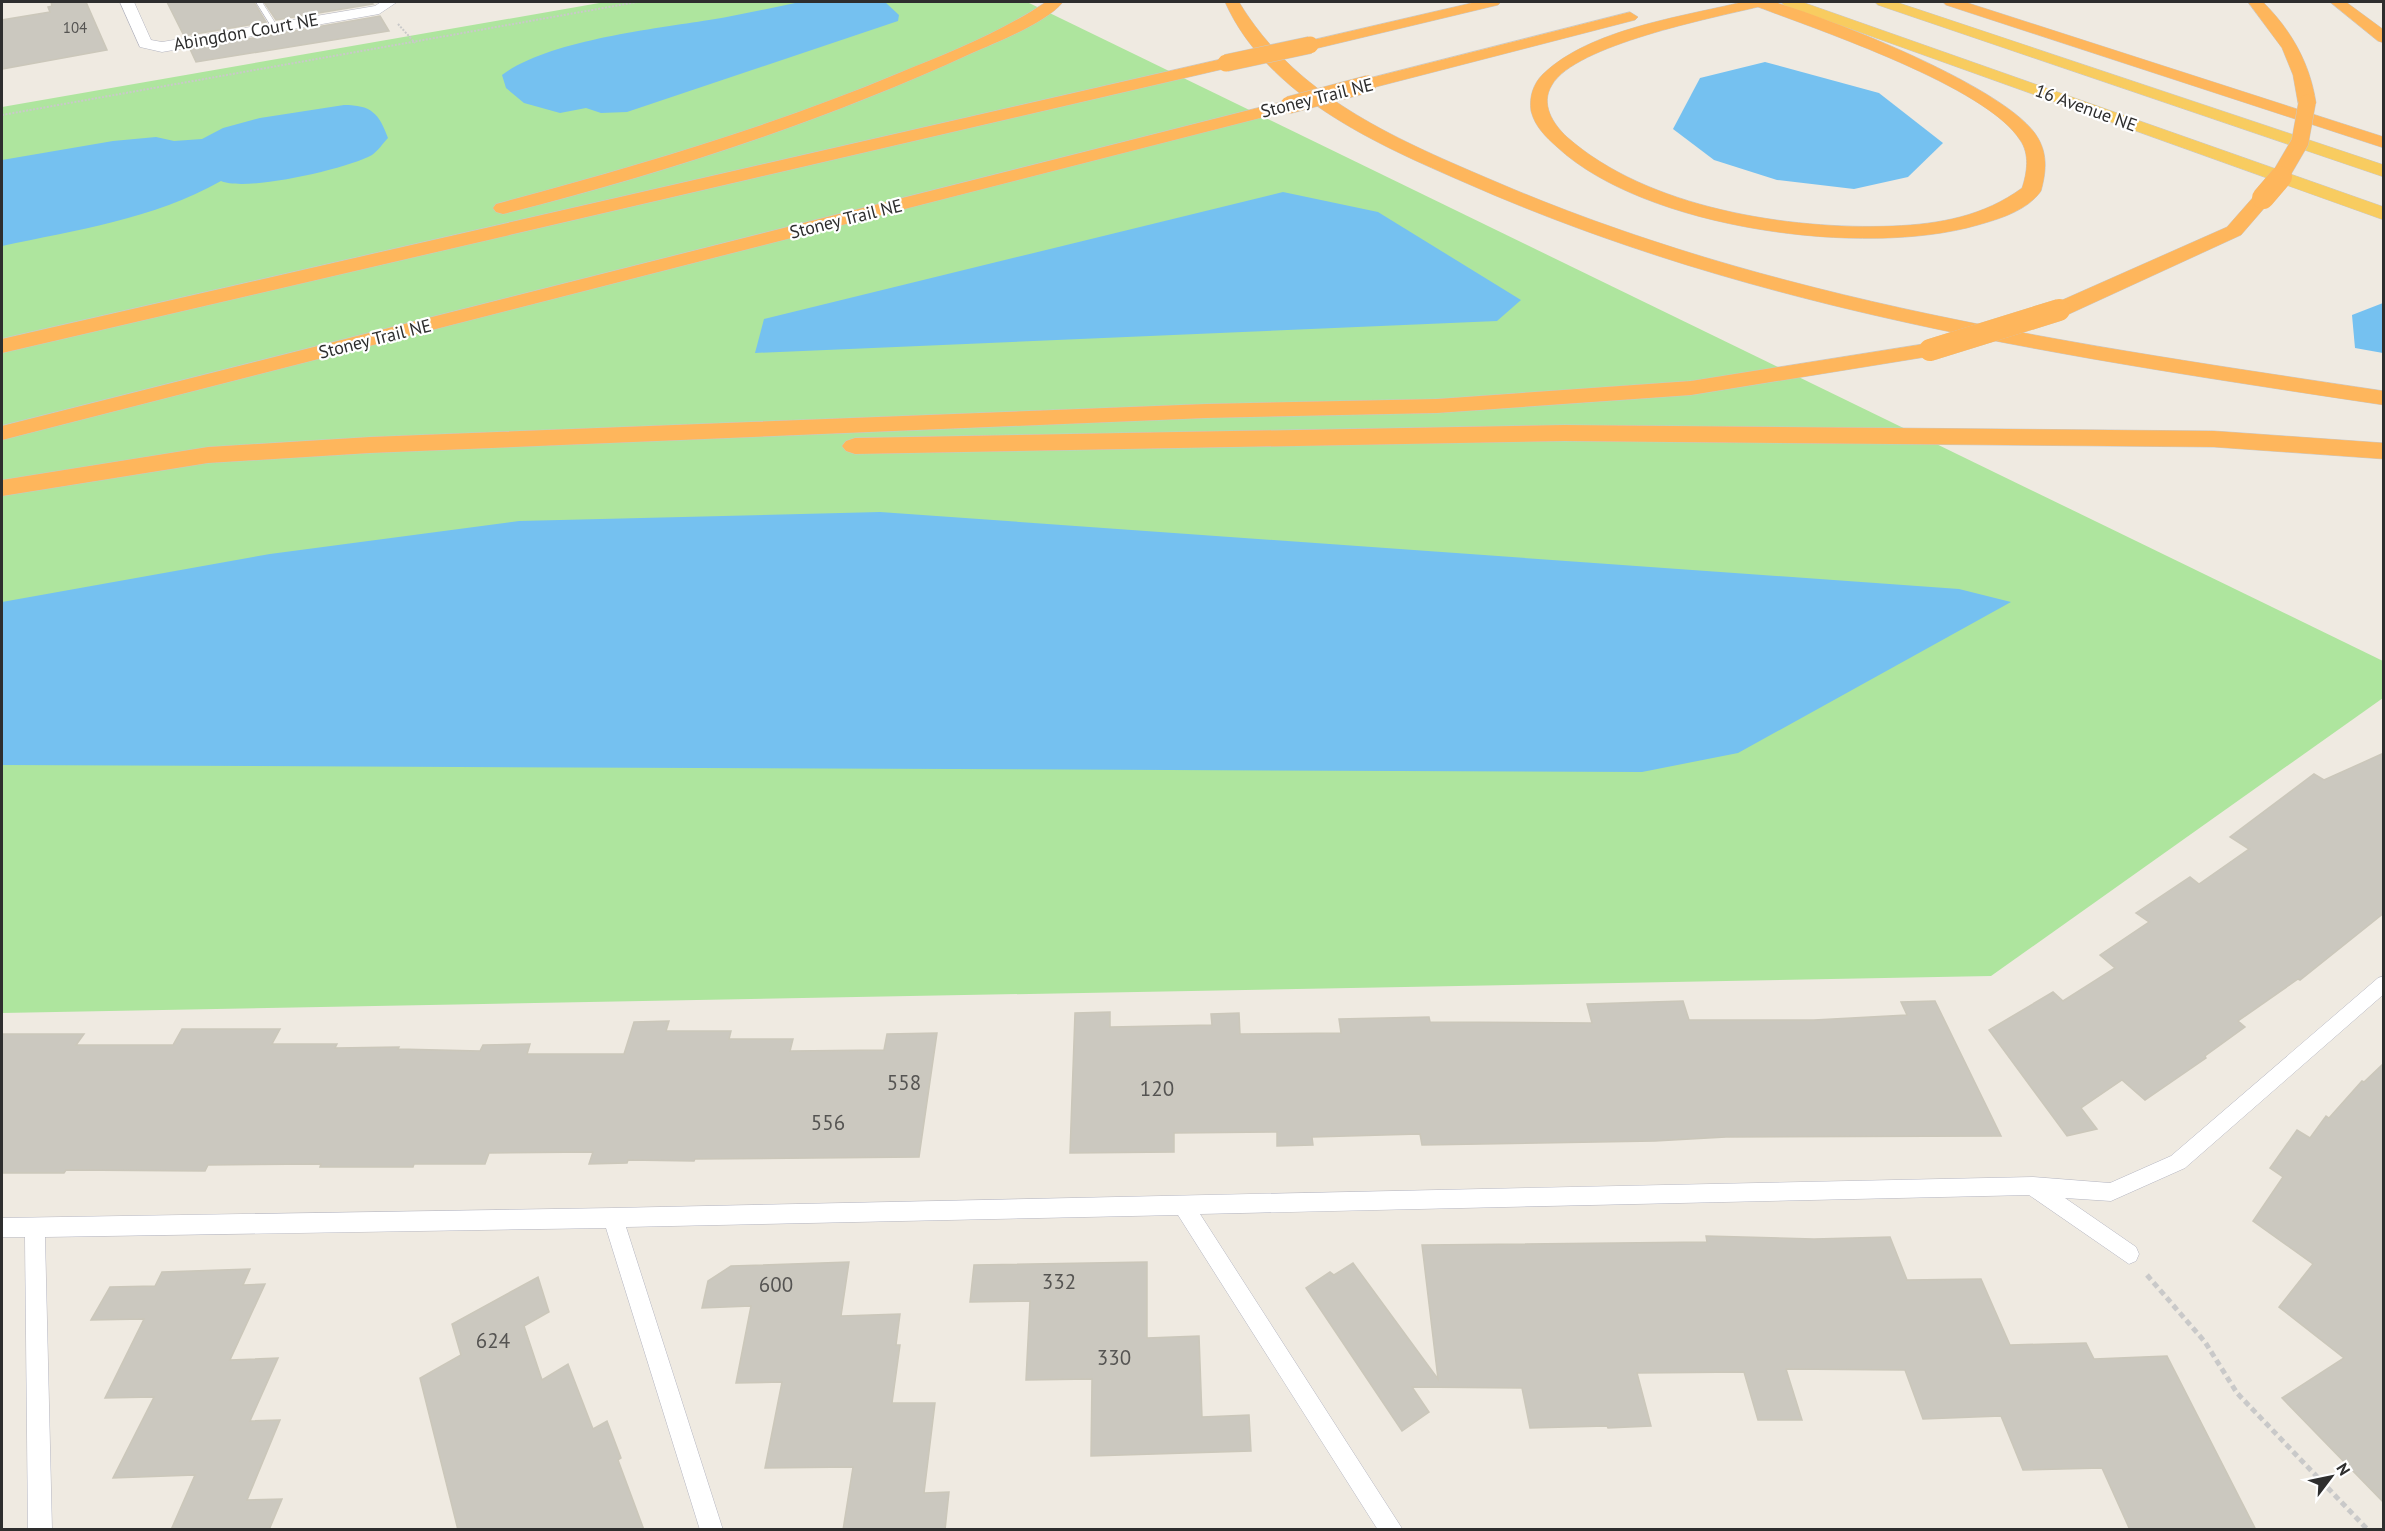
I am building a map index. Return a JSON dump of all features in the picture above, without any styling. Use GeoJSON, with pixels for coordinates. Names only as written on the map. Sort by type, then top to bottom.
{"type":"FeatureCollection","features":[{"type":"Feature","properties":{"kind":"highway"},"geometry":{"type":"LineString","coordinates":[[484,213],[598,183],[726,145],[847,102],[959,53],[1055,2]]}},
{"type":"Feature","properties":{"kind":"highway"},"geometry":{"type":"LineString","coordinates":[[1232,2],[1254,41],[1279,65],[1335,108],[1389,141],[1458,174],[1513,200],[1584,226],[1723,273],[1879,314],[2103,356],[2384,398]]}},
{"type":"Feature","properties":{"kind":"highway"},"geometry":{"type":"LineString","coordinates":[[2,346],[1261,55],[1460,2]]}},
{"type":"Feature","properties":{"kind":"highway"},"geometry":{"type":"LineString","coordinates":[[1311,41],[1493,2]]}},
{"type":"Feature","properties":{"kind":"highway"},"geometry":{"type":"LineString","coordinates":[[1759,2],[1930,71],[2013,119],[2028,137],[2038,159],[2031,191],[1995,214],[1935,228],[1852,232],[1792,227],[1710,212],[1636,190],[1578,158],[1560,144],[1540,118],[1540,94],[1546,80],[1575,58],[1644,32],[1759,2]]}},
{"type":"Feature","properties":{"kind":"highway","name":"16 Avenue NE"},"geometry":{"type":"LineString","coordinates":[[1789,2],[2384,214]]}},
{"type":"Feature","properties":{"kind":"highway","name":"16 Avenue NE"},"geometry":{"type":"LineString","coordinates":[[1883,2],[2384,171]]}},
{"type":"Feature","properties":{"kind":"highway"},"geometry":{"type":"LineString","coordinates":[[1951,2],[2384,143]]}},
{"type":"Feature","properties":{"kind":"highway"},"geometry":{"type":"LineString","coordinates":[[2,488],[208,455],[549,436],[1206,411],[1437,406],[1690,388],[1930,350],[2059,310],[2234,231],[2287,171],[2306,124],[2306,87],[2295,59],[2282,35],[2254,2]]}},
{"type":"Feature","properties":{"kind":"highway"},"geometry":{"type":"LineString","coordinates":[[2337,2],[2384,38]]}},
{"type":"Feature","properties":{"kind":"highway","name":"Stoney Trail NE"},"geometry":{"type":"LineString","coordinates":[[2,433],[1644,13]]}},
{"type":"Feature","properties":{"kind":"highway"},"geometry":{"type":"LineString","coordinates":[[2,328],[381,239]]}},
{"type":"Feature","properties":{"kind":"highway"},"geometry":{"type":"LineString","coordinates":[[549,436],[591,448],[603,448],[1046,445],[1576,433],[2214,439],[2384,452]]}},
{"type":"Feature","properties":{"kind":"street","name":"Abingdon Court NE"},"geometry":{"type":"LineString","coordinates":[[127,2],[145,44],[162,47],[379,10],[390,2]]}},
{"type":"Feature","properties":{"kind":"lane"},"geometry":{"type":"LineString","coordinates":[[259,2],[276,27]]}},
{"type":"Feature","properties":{"kind":"lane"},"geometry":{"type":"LineString","coordinates":[[2,1228],[613,1218],[2033,1186],[2111,1192],[2178,1162],[2384,983]]}},
{"type":"Feature","properties":{"kind":"lane"},"geometry":{"type":"LineString","coordinates":[[2033,1186],[2129,1254]]}},
{"type":"Feature","properties":{"kind":"lane"},"geometry":{"type":"LineString","coordinates":[[1183,1205],[1392,1530]]}},
{"type":"Feature","properties":{"kind":"lane"},"geometry":{"type":"LineString","coordinates":[[613,1218],[712,1530]]}},
{"type":"Feature","properties":{"kind":"lane"},"geometry":{"type":"LineString","coordinates":[[35,1227],[40,1530]]}},
{"type":"Feature","properties":{"kind":"path"},"geometry":{"type":"LineString","coordinates":[[2,115],[637,2]]}},
{"type":"Feature","properties":{"kind":"path"},"geometry":{"type":"LineString","coordinates":[[2129,1254],[2205,1342],[2237,1393],[2368,1530]]}},
{"type":"Feature","properties":{"kind":"green space"},"geometry":{"type":"Polygon","coordinates":[[[605,2],[1027,2],[2383,661],[2383,698],[1991,976],[2,1013],[2,107],[605,2]]]}},
{"type":"Feature","properties":{"kind":"water"},"geometry":{"type":"Polygon","coordinates":[[[800,2],[885,2],[899,15],[898,21],[627,112],[601,113],[586,108],[560,113],[524,103],[506,88],[502,75],[521,63],[572,45],[630,32],[721,18],[800,2]]]}},
{"type":"Feature","properties":{"kind":"water"},"geometry":{"type":"Polygon","coordinates":[[[1765,62],[1879,93],[1943,143],[1908,177],[1854,189],[1777,180],[1714,160],[1673,129],[1700,78],[1765,62]]]}},
{"type":"Feature","properties":{"kind":"water"},"geometry":{"type":"Polygon","coordinates":[[[353,105],[373,112],[381,122],[388,138],[372,155],[359,161],[320,172],[273,181],[234,184],[221,181],[169,205],[142,214],[2,246],[2,160],[113,141],[156,137],[174,141],[202,139],[223,128],[260,118],[353,105]]]}},
{"type":"Feature","properties":{"kind":"water"},"geometry":{"type":"Polygon","coordinates":[[[1283,192],[1378,212],[1521,300],[1497,321],[755,353],[764,319],[1283,192]]]}},
{"type":"Feature","properties":{"kind":"water"},"geometry":{"type":"Polygon","coordinates":[[[2383,303],[2383,353],[2355,348],[2352,315],[2383,303]]]}},
{"type":"Feature","properties":{"kind":"water"},"geometry":{"type":"Polygon","coordinates":[[[880,512],[1959,589],[2011,602],[1738,753],[1642,772],[2,765],[2,602],[270,554],[519,521],[880,512]]]}},
{"type":"Feature","properties":{"kind":"building"},"geometry":{"type":"Polygon","coordinates":[[[51,2],[86,2],[107,50],[2,69],[2,20],[50,12],[48,7],[52,6],[51,2]]]}},
{"type":"Feature","properties":{"kind":"building"},"geometry":{"type":"Polygon","coordinates":[[[167,2],[254,2],[266,22],[184,36],[167,2]]]}},
{"type":"Feature","properties":{"kind":"building"},"geometry":{"type":"Polygon","coordinates":[[[264,2],[371,2],[373,4],[276,20],[264,2]]]}},
{"type":"Feature","properties":{"kind":"building"},"geometry":{"type":"Polygon","coordinates":[[[380,16],[389,31],[196,62],[190,49],[380,16]]]}},
{"type":"Feature","properties":{"kind":"building"},"geometry":{"type":"Polygon","coordinates":[[[2384,753],[2384,913],[2300,980],[2298,979],[2238,1021],[2245,1027],[2205,1056],[2206,1058],[2145,1100],[2122,1080],[2081,1108],[2097,1129],[2067,1136],[1989,1030],[2053,992],[2063,1001],[2115,968],[2100,955],[2149,922],[2136,913],[2190,877],[2199,884],[2249,849],[2230,837],[2314,774],[2324,780],[2384,753]]]}},
{"type":"Feature","properties":{"kind":"building"},"geometry":{"type":"Polygon","coordinates":[[[1683,1001],[1689,1020],[1814,1020],[1907,1015],[1901,1002],[1935,1001],[2001,1136],[1726,1137],[1655,1141],[1422,1145],[1420,1134],[1312,1137],[1313,1145],[1277,1146],[1277,1132],[1174,1133],[1174,1152],[1070,1153],[1075,1013],[1110,1012],[1110,1027],[1212,1025],[1211,1014],[1239,1013],[1240,1034],[1341,1033],[1339,1019],[1429,1017],[1430,1022],[1592,1023],[1587,1004],[1683,1001]]]}},
{"type":"Feature","properties":{"kind":"building"},"geometry":{"type":"Polygon","coordinates":[[[669,1021],[666,1031],[731,1031],[729,1039],[793,1039],[790,1051],[884,1050],[887,1034],[937,1033],[919,1157],[628,1160],[627,1163],[589,1164],[593,1152],[489,1153],[485,1164],[414,1164],[413,1167],[320,1167],[321,1164],[208,1165],[205,1171],[66,1170],[64,1173],[2,1173],[2,1034],[84,1034],[76,1045],[173,1045],[182,1029],[280,1029],[272,1044],[337,1044],[335,1048],[399,1047],[398,1049],[480,1051],[483,1045],[530,1044],[527,1054],[624,1054],[634,1022],[669,1021]]]}},
{"type":"Feature","properties":{"kind":"building"},"geometry":{"type":"Polygon","coordinates":[[[2384,1063],[2384,1503],[2282,1398],[2344,1358],[2279,1307],[2313,1264],[2253,1221],[2283,1177],[2270,1168],[2297,1130],[2310,1138],[2326,1116],[2329,1118],[2362,1081],[2364,1082],[2384,1063]]]}},
{"type":"Feature","properties":{"kind":"building"},"geometry":{"type":"Polygon","coordinates":[[[1706,1236],[1814,1239],[1890,1237],[1907,1280],[1981,1279],[2010,1345],[2086,1343],[2094,1359],[2167,1356],[2256,1530],[2130,1530],[2102,1468],[2023,1470],[2001,1416],[1923,1419],[1905,1370],[1786,1369],[1802,1420],[1758,1420],[1744,1372],[1637,1373],[1651,1426],[1608,1428],[1607,1426],[1530,1428],[1522,1388],[1412,1387],[1429,1412],[1402,1431],[1306,1288],[1330,1272],[1334,1275],[1353,1263],[1438,1379],[1422,1245],[1707,1242],[1706,1236]]]}},
{"type":"Feature","properties":{"kind":"building"},"geometry":{"type":"Polygon","coordinates":[[[849,1262],[841,1316],[900,1314],[896,1345],[900,1345],[892,1403],[935,1403],[924,1493],[949,1492],[945,1530],[843,1530],[853,1467],[765,1468],[782,1382],[736,1383],[751,1306],[702,1308],[708,1281],[731,1266],[849,1262]]]}},
{"type":"Feature","properties":{"kind":"building"},"geometry":{"type":"Polygon","coordinates":[[[1147,1262],[1147,1338],[1199,1336],[1202,1417],[1249,1415],[1251,1451],[1091,1456],[1092,1379],[1026,1380],[1030,1301],[970,1302],[974,1265],[1147,1262]]]}},
{"type":"Feature","properties":{"kind":"building"},"geometry":{"type":"Polygon","coordinates":[[[250,1269],[243,1285],[265,1284],[230,1360],[278,1358],[250,1421],[280,1420],[247,1500],[282,1499],[269,1530],[171,1530],[195,1475],[113,1478],[154,1397],[105,1398],[144,1319],[91,1320],[110,1287],[155,1286],[162,1272],[250,1269]]]}},
{"type":"Feature","properties":{"kind":"building"},"geometry":{"type":"Polygon","coordinates":[[[538,1277],[549,1312],[524,1326],[542,1380],[568,1364],[593,1429],[607,1421],[621,1458],[618,1460],[644,1530],[458,1530],[420,1378],[461,1355],[452,1324],[538,1277]]]}}]}
